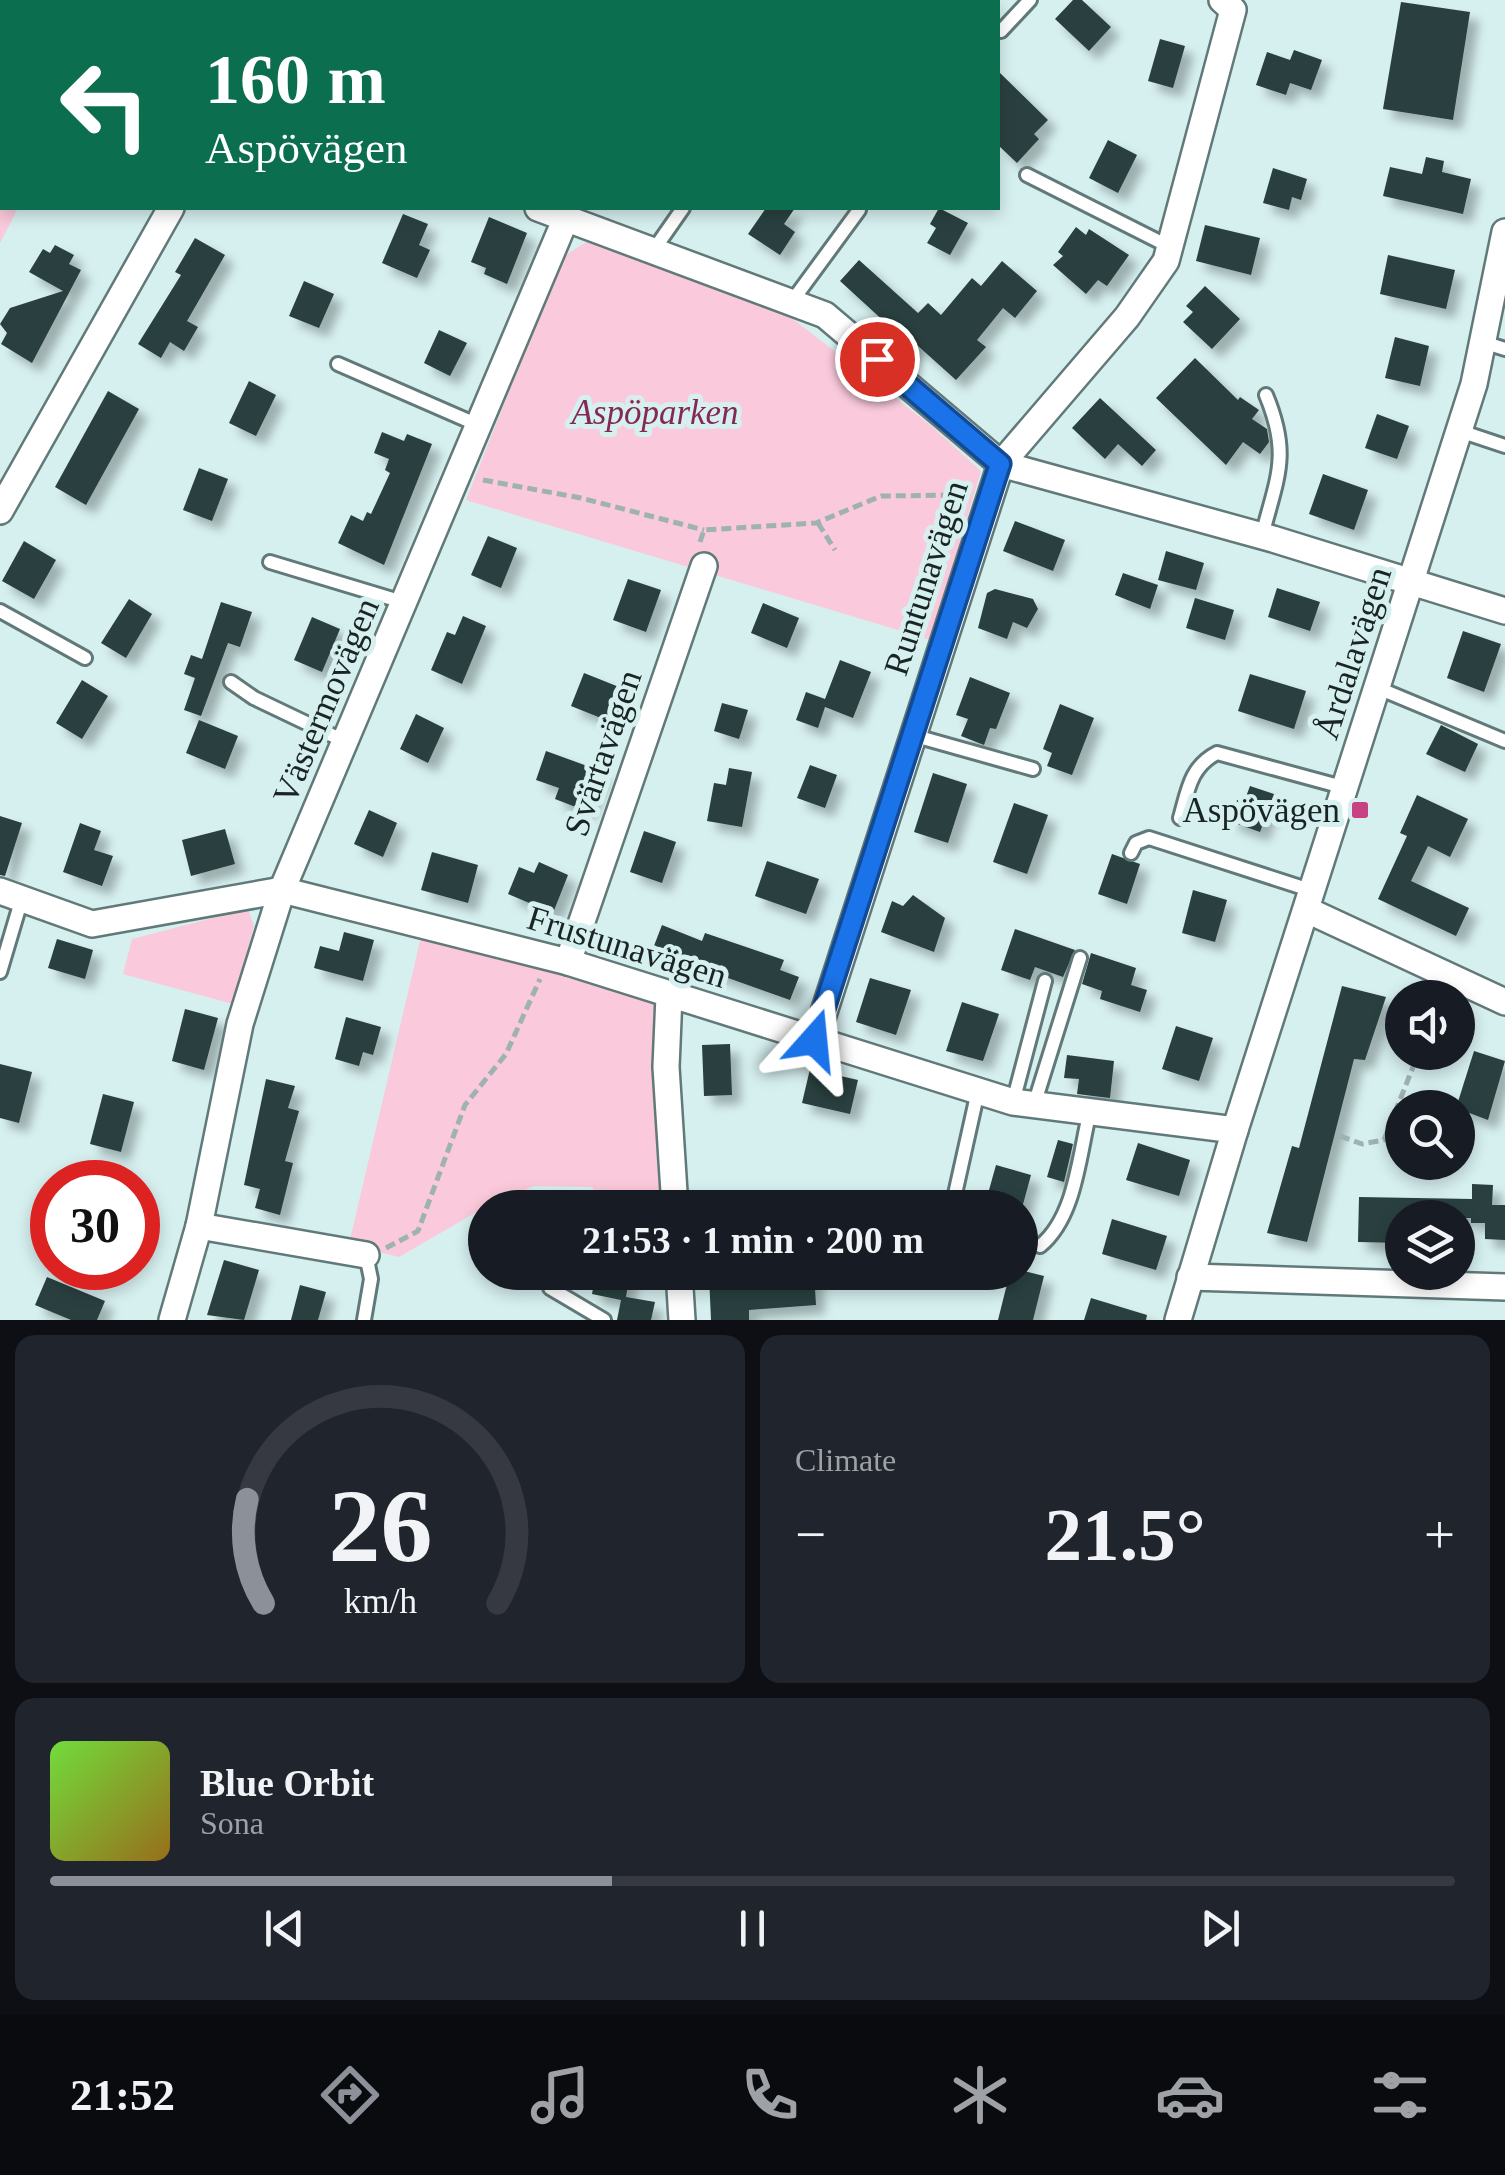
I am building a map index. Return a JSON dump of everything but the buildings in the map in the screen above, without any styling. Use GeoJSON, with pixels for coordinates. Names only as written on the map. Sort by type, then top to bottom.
{"type":"FeatureCollection","features":[{"type":"Feature","properties":{"kind":"street","name":"Runtunavägen"},"geometry":{"type":"LineString","coordinates":[[814,1040],[996,476],[1128,317],[1166,261],[1230,3]]}},
{"type":"Feature","properties":{"kind":"street"},"geometry":{"type":"LineString","coordinates":[[0,511],[169,210]]}},
{"type":"Feature","properties":{"kind":"street"},"geometry":{"type":"LineString","coordinates":[[547,210],[574,216],[653,251],[825,315],[996,476],[1262,536],[1505,612]]}},
{"type":"Feature","properties":{"kind":"street","name":"Västermovägen"},"geometry":{"type":"LineString","coordinates":[[172,1320],[199,1226],[240,1024],[282,890],[406,604],[478,424],[574,216]]}},
{"type":"Feature","properties":{"kind":"street","name":"Årdalavägen"},"geometry":{"type":"LineString","coordinates":[[1178,1320],[1234,1130],[1460,431],[1496,346],[1504,243]]}},
{"type":"Feature","properties":{"kind":"street","name":"Svärtavägen"},"geometry":{"type":"LineString","coordinates":[[568,962],[704,566]]}},
{"type":"Feature","properties":{"kind":"street","name":"Frustunavägen"},"geometry":{"type":"LineString","coordinates":[[11,894],[92,924],[282,890],[568,962],[1024,1103],[1234,1130]]}},
{"type":"Feature","properties":{"kind":"street"},"geometry":{"type":"LineString","coordinates":[[1310,900],[1505,1002]]}},
{"type":"Feature","properties":{"kind":"street"},"geometry":{"type":"LineString","coordinates":[[669,996],[666,1067],[677,1190]]}},
{"type":"Feature","properties":{"kind":"street"},"geometry":{"type":"LineString","coordinates":[[199,1226],[366,1255]]}},
{"type":"Feature","properties":{"kind":"street"},"geometry":{"type":"LineString","coordinates":[[1190,1277],[1505,1286]]}},
{"type":"Feature","properties":{"kind":"street"},"geometry":{"type":"LineString","coordinates":[[680,1290],[682,1320]]}},
{"type":"Feature","properties":{"kind":"lane"},"geometry":{"type":"LineString","coordinates":[[1001,31],[1030,0]]}},
{"type":"Feature","properties":{"kind":"lane"},"geometry":{"type":"LineString","coordinates":[[1027,176],[1170,247]]}},
{"type":"Feature","properties":{"kind":"lane"},"geometry":{"type":"LineString","coordinates":[[653,251],[682,210]]}},
{"type":"Feature","properties":{"kind":"lane"},"geometry":{"type":"LineString","coordinates":[[793,300],[860,210]]}},
{"type":"Feature","properties":{"kind":"lane"},"geometry":{"type":"LineString","coordinates":[[338,364],[478,424]]}},
{"type":"Feature","properties":{"kind":"lane"},"geometry":{"type":"LineString","coordinates":[[1262,536],[1282,458],[1278,424],[1266,395]]}},
{"type":"Feature","properties":{"kind":"lane"},"geometry":{"type":"LineString","coordinates":[[1460,431],[1505,446]]}},
{"type":"Feature","properties":{"kind":"lane"},"geometry":{"type":"LineString","coordinates":[[270,562],[406,604]]}},
{"type":"Feature","properties":{"kind":"lane"},"geometry":{"type":"LineString","coordinates":[[0,611],[85,658]]}},
{"type":"Feature","properties":{"kind":"lane"},"geometry":{"type":"LineString","coordinates":[[231,682],[254,698],[346,742]]}},
{"type":"Feature","properties":{"kind":"lane"},"geometry":{"type":"LineString","coordinates":[[1378,688],[1505,741]]}},
{"type":"Feature","properties":{"kind":"lane"},"geometry":{"type":"LineString","coordinates":[[912,735],[1032,769]]}},
{"type":"Feature","properties":{"kind":"lane"},"geometry":{"type":"LineString","coordinates":[[1180,818],[1192,773],[1201,761],[1217,754],[1346,788]]}},
{"type":"Feature","properties":{"kind":"lane"},"geometry":{"type":"LineString","coordinates":[[1131,853],[1136,843],[1148,838],[1310,900]]}},
{"type":"Feature","properties":{"kind":"lane"},"geometry":{"type":"LineString","coordinates":[[0,972],[11,894]]}},
{"type":"Feature","properties":{"kind":"lane"},"geometry":{"type":"LineString","coordinates":[[1024,1103],[1080,958]]}},
{"type":"Feature","properties":{"kind":"lane"},"geometry":{"type":"LineString","coordinates":[[1024,1103],[1045,981]]}},
{"type":"Feature","properties":{"kind":"lane"},"geometry":{"type":"LineString","coordinates":[[956,1190],[978,1091]]}},
{"type":"Feature","properties":{"kind":"lane"},"geometry":{"type":"LineString","coordinates":[[1040,1246],[1053,1236],[1064,1214],[1090,1111]]}},
{"type":"Feature","properties":{"kind":"lane"},"geometry":{"type":"LineString","coordinates":[[364,1320],[371,1279],[366,1255]]}},
{"type":"Feature","properties":{"kind":"lane"},"geometry":{"type":"LineString","coordinates":[[553,1290],[604,1320]]}},
{"type":"Feature","properties":{"kind":"path"},"geometry":{"type":"LineString","coordinates":[[456,479],[508,481],[704,530],[818,522],[881,496],[954,497],[996,476]]}},
{"type":"Feature","properties":{"kind":"path"},"geometry":{"type":"LineString","coordinates":[[818,522],[835,550]]}},
{"type":"Feature","properties":{"kind":"path"},"geometry":{"type":"LineString","coordinates":[[704,530],[698,549],[704,566]]}},
{"type":"Feature","properties":{"kind":"path"},"geometry":{"type":"LineString","coordinates":[[366,1255],[406,1241],[418,1231],[465,1105],[506,1054],[541,977],[568,962]]}},
{"type":"Feature","properties":{"kind":"path"},"geometry":{"type":"LineString","coordinates":[[1340,1136],[1362,1144],[1384,1140],[1412,1070]]}},
{"type":"Feature","properties":{"kind":"green space"},"geometry":{"type":"Polygon","coordinates":[[[0,210],[17,210],[0,243],[0,210]]]}},
{"type":"Feature","properties":{"kind":"green space","name":"Aspöparken"},"geometry":{"type":"Polygon","coordinates":[[[588,241],[789,316],[929,424],[981,471],[931,640],[466,500],[554,278],[567,254],[588,241]]]}},
{"type":"Feature","properties":{"kind":"green space"},"geometry":{"type":"Polygon","coordinates":[[[249,912],[254,926],[233,1004],[123,974],[132,939],[249,912]]]}},
{"type":"Feature","properties":{"kind":"green space"},"geometry":{"type":"Polygon","coordinates":[[[421,937],[642,994],[655,1005],[661,1034],[666,1190],[534,1186],[525,1190],[468,1190],[468,1217],[399,1257],[349,1244],[421,937]]]}},
{"type":"Feature","properties":{"kind":"place","name":"Aspövägen"},"geometry":{"type":"Point","coordinates":[1360,810]}},
{"type":"Feature","properties":{"kind":"route"},"geometry":{"type":"LineString","coordinates":[[814,1040],[1000,464],[877,359]]}}]}
